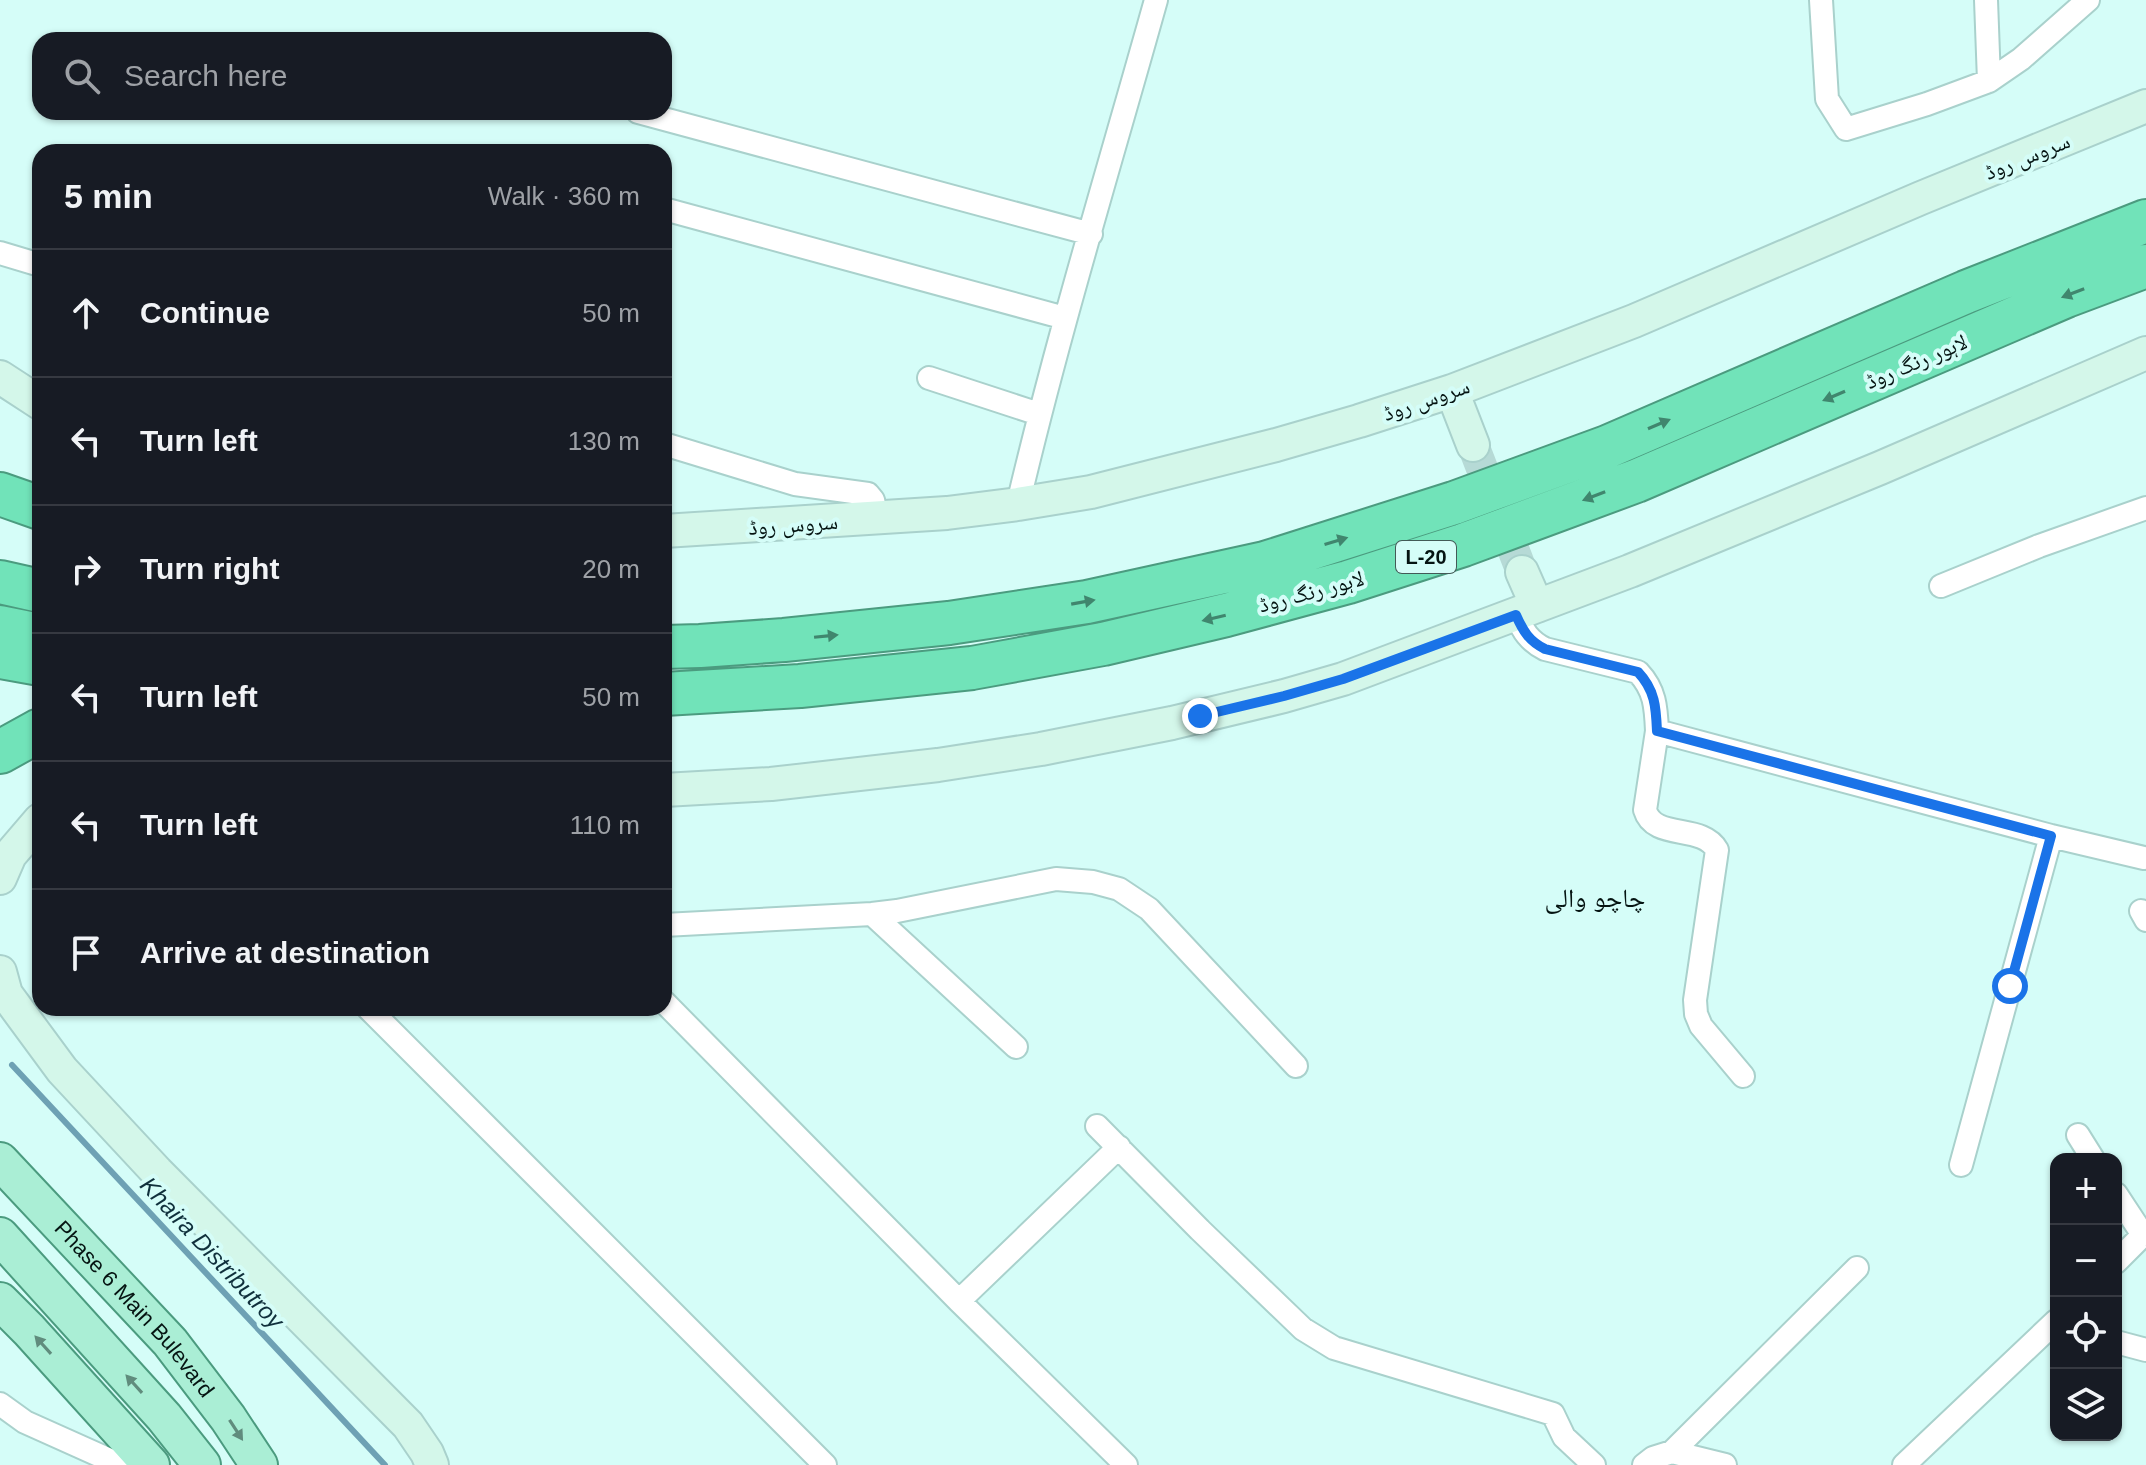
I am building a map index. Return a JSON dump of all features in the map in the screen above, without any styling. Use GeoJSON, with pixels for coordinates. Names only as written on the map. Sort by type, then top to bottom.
{"type":"FeatureCollection","features":[{"type":"Feature","properties":{"kind":"highway","name":"لاہور رنگ روڈ"},"geometry":{"type":"LineString","coordinates":[[672,647],[784,640],[949,623],[1087,602],[1265,563],[1492,489],[1607,447],[1966,292],[2146,221]]}},
{"type":"Feature","properties":{"kind":"highway","name":"لاہور رنگ روڈ"},"geometry":{"type":"LineString","coordinates":[[672,694],[815,685],[972,668],[1103,644],[1348,582],[1463,545],[1636,481],[2066,296],[2146,266]]}},
{"type":"Feature","properties":{"kind":"highway"},"geometry":{"type":"LineString","coordinates":[[0,494],[32,505]]}},
{"type":"Feature","properties":{"kind":"highway"},"geometry":{"type":"LineString","coordinates":[[0,582],[32,589]]}},
{"type":"Feature","properties":{"kind":"highway"},"geometry":{"type":"LineString","coordinates":[[0,627],[32,633]]}},
{"type":"Feature","properties":{"kind":"highway"},"geometry":{"type":"LineString","coordinates":[[672,627],[784,640]]}},
{"type":"Feature","properties":{"kind":"highway"},"geometry":{"type":"LineString","coordinates":[[0,657],[32,663]]}},
{"type":"Feature","properties":{"kind":"highway"},"geometry":{"type":"LineString","coordinates":[[0,752],[32,734]]}},
{"type":"Feature","properties":{"kind":"main road","name":"Phase 6 Main Bulevard"},"geometry":{"type":"LineString","coordinates":[[0,1161],[170,1342],[228,1418],[259,1465]]}},
{"type":"Feature","properties":{"kind":"main road"},"geometry":{"type":"LineString","coordinates":[[0,1236],[153,1405],[202,1465]]}},
{"type":"Feature","properties":{"kind":"main road"},"geometry":{"type":"LineString","coordinates":[[0,1301],[151,1465]]}},
{"type":"Feature","properties":{"kind":"street"},"geometry":{"type":"LineString","coordinates":[[1018,504],[1065,318],[1156,0]]}},
{"type":"Feature","properties":{"kind":"street"},"geometry":{"type":"LineString","coordinates":[[1821,0],[1827,99],[1846,129],[1989,81],[2021,59],[2088,0]]}},
{"type":"Feature","properties":{"kind":"street"},"geometry":{"type":"LineString","coordinates":[[1986,0],[1989,81]]}},
{"type":"Feature","properties":{"kind":"street","name":"سروس روڈ"},"geometry":{"type":"LineString","coordinates":[[672,531],[947,513],[1018,504],[1091,492],[1276,445],[1452,391],[1634,321],[2146,106]]}},
{"type":"Feature","properties":{"kind":"street"},"geometry":{"type":"LineString","coordinates":[[668,120],[1091,234]]}},
{"type":"Feature","properties":{"kind":"street"},"geometry":{"type":"LineString","coordinates":[[672,211],[1065,318]]}},
{"type":"Feature","properties":{"kind":"street"},"geometry":{"type":"LineString","coordinates":[[0,253],[32,263]]}},
{"type":"Feature","properties":{"kind":"street"},"geometry":{"type":"LineString","coordinates":[[672,790],[771,784],[938,765],[1041,749],[1172,723],[1343,679],[1630,571],[1880,468],[2146,353]]}},
{"type":"Feature","properties":{"kind":"street"},"geometry":{"type":"LineString","coordinates":[[0,377],[32,398]]}},
{"type":"Feature","properties":{"kind":"street"},"geometry":{"type":"LineString","coordinates":[[929,378],[1039,414]]}},
{"type":"Feature","properties":{"kind":"street"},"geometry":{"type":"LineString","coordinates":[[1452,391],[1473,445]]}},
{"type":"Feature","properties":{"kind":"street"},"geometry":{"type":"LineString","coordinates":[[672,446],[795,484],[868,494],[873,500],[877,518]]}},
{"type":"Feature","properties":{"kind":"street"},"geometry":{"type":"LineString","coordinates":[[1941,586],[2039,546],[2146,508]]}},
{"type":"Feature","properties":{"kind":"street"},"geometry":{"type":"LineString","coordinates":[[1522,572],[1527,610],[1523,630],[1532,643],[1638,672],[1648,683],[1654,698],[1657,731],[1645,810],[1648,819],[1656,825],[1704,837],[1717,850],[1695,1000],[1696,1014],[1701,1026],[1743,1076]]}},
{"type":"Feature","properties":{"kind":"street"},"geometry":{"type":"LineString","coordinates":[[1657,731],[2144,858]]}},
{"type":"Feature","properties":{"kind":"street"},"geometry":{"type":"LineString","coordinates":[[0,878],[10,855],[32,829]]}},
{"type":"Feature","properties":{"kind":"street"},"geometry":{"type":"LineString","coordinates":[[1961,1165],[2051,836]]}},
{"type":"Feature","properties":{"kind":"street"},"geometry":{"type":"LineString","coordinates":[[672,925],[872,914],[1056,879],[1093,882],[1119,889],[1149,909],[1296,1066]]}},
{"type":"Feature","properties":{"kind":"street"},"geometry":{"type":"LineString","coordinates":[[872,914],[1016,1047]]}},
{"type":"Feature","properties":{"kind":"street"},"geometry":{"type":"LineString","coordinates":[[0,972],[6,994],[62,1070],[157,1172],[408,1425],[432,1465]]}},
{"type":"Feature","properties":{"kind":"street"},"geometry":{"type":"LineString","coordinates":[[672,1010],[1126,1465]]}},
{"type":"Feature","properties":{"kind":"street"},"geometry":{"type":"LineString","coordinates":[[376,1016],[825,1465]]}},
{"type":"Feature","properties":{"kind":"street"},"geometry":{"type":"LineString","coordinates":[[1097,1126],[1303,1329],[1334,1348],[1553,1414],[1564,1437],[1594,1465]]}},
{"type":"Feature","properties":{"kind":"street"},"geometry":{"type":"LineString","coordinates":[[2078,1135],[2089,1153]]}},
{"type":"Feature","properties":{"kind":"street"},"geometry":{"type":"LineString","coordinates":[[959,1301],[1119,1147]]}},
{"type":"Feature","properties":{"kind":"street"},"geometry":{"type":"LineString","coordinates":[[2122,1203],[2144,1234],[2122,1256]]}},
{"type":"Feature","properties":{"kind":"street"},"geometry":{"type":"LineString","coordinates":[[1644,1465],[1653,1458],[1672,1452],[1857,1268]]}},
{"type":"Feature","properties":{"kind":"street"},"geometry":{"type":"LineString","coordinates":[[1904,1465],[2050,1328]]}},
{"type":"Feature","properties":{"kind":"street"},"geometry":{"type":"LineString","coordinates":[[2122,1344],[2146,1350]]}},
{"type":"Feature","properties":{"kind":"street"},"geometry":{"type":"LineString","coordinates":[[0,1404],[74,1455],[121,1465]]}},
{"type":"Feature","properties":{"kind":"street"},"geometry":{"type":"LineString","coordinates":[[1672,1452],[1725,1465]]}},
{"type":"Feature","properties":{"kind":"waterway","name":"Khaira Distributroy"},"geometry":{"type":"LineString","coordinates":[[12,1065],[385,1465]]}},
{"type":"Feature","properties":{"kind":"tunnel"},"geometry":{"type":"LineString","coordinates":[[1473,445],[1522,572]]}},
{"type":"Feature","properties":{"kind":"district","name":"چاچو والی"},"geometry":{"type":"Point","coordinates":[1595,898]}},
{"type":"Feature","properties":{"kind":"route"},"geometry":{"type":"LineString","coordinates":[[1200,716],[1343,679],[1516,615],[1532,643],[1638,672],[1648,683],[1654,698],[1657,731],[2051,836],[2010,986]]}}]}
